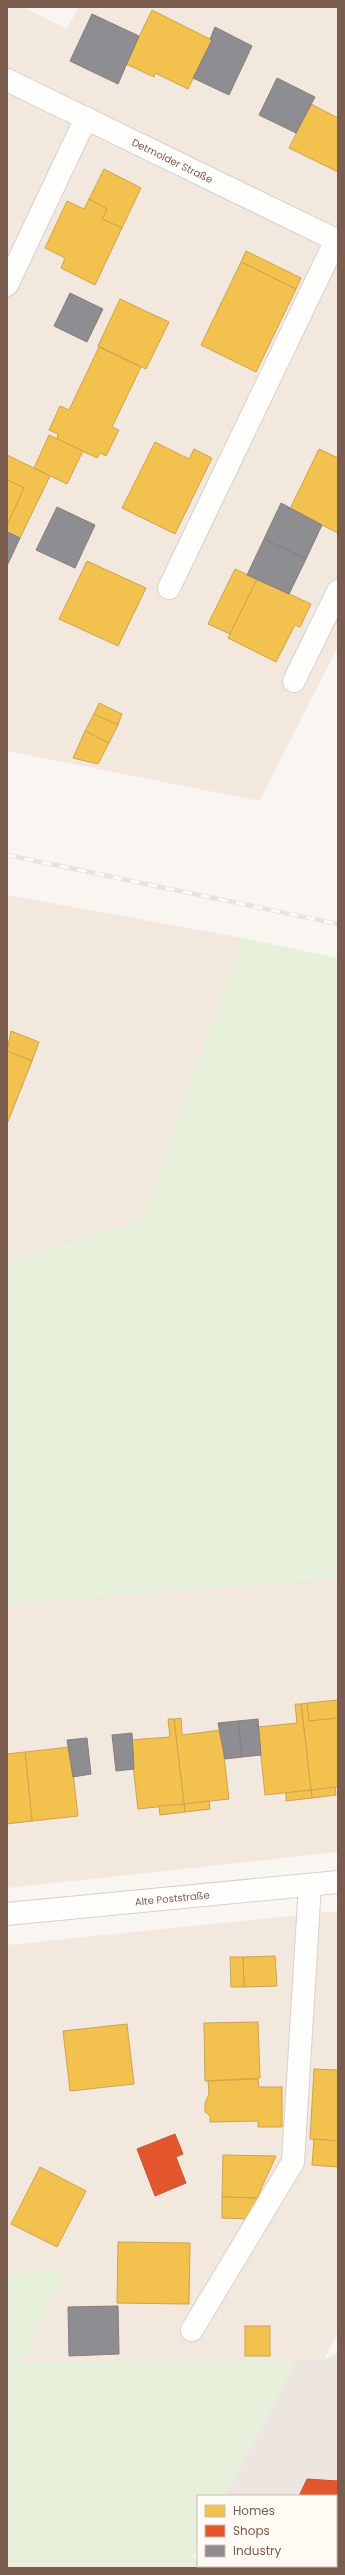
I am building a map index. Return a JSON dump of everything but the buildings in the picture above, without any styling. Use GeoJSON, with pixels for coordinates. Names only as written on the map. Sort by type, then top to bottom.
{"type":"FeatureCollection","features":[{"type":"Feature","properties":{"kind":"street","name":"Detmolder Straße"},"geometry":{"type":"LineString","coordinates":[[7,80],[337,240]]}},
{"type":"Feature","properties":{"kind":"street"},"geometry":{"type":"LineString","coordinates":[[7,285],[86,118]]}},
{"type":"Feature","properties":{"kind":"street"},"geometry":{"type":"LineString","coordinates":[[169,588],[337,240]]}},
{"type":"Feature","properties":{"kind":"street"},"geometry":{"type":"LineString","coordinates":[[294,681],[338,591]]}},
{"type":"Feature","properties":{"kind":"street","name":"Alte Poststraße"},"geometry":{"type":"LineString","coordinates":[[7,1914],[338,1882]]}},
{"type":"Feature","properties":{"kind":"street"},"geometry":{"type":"LineString","coordinates":[[192,2330],[293,2162],[310,1885]]}},
{"type":"Feature","properties":{"kind":"shaded area"},"geometry":{"type":"Polygon","coordinates":[[[7,7],[23,7],[67,29],[79,7],[338,7],[338,646],[260,801],[7,751],[7,7]]]}},
{"type":"Feature","properties":{"kind":"shaded area"},"geometry":{"type":"Polygon","coordinates":[[[7,895],[243,938],[141,1221],[7,1262],[7,895]]]}},
{"type":"Feature","properties":{"kind":"shaded area"},"geometry":{"type":"Polygon","coordinates":[[[338,1578],[338,1852],[7,1888],[7,1604],[338,1578]]]}},
{"type":"Feature","properties":{"kind":"shaded area"},"geometry":{"type":"Polygon","coordinates":[[[338,1911],[338,2333],[324,2360],[20,2362],[65,2269],[7,2275],[7,1945],[338,1911]]]}},
{"type":"Feature","properties":{"kind":"shaded area"},"geometry":{"type":"Polygon","coordinates":[[[338,2353],[338,2568],[214,2567],[337,2567],[337,2495],[226,2495],[296,2360],[324,2360],[338,2353]]]}},
{"type":"Feature","properties":{"kind":"green space"},"geometry":{"type":"Polygon","coordinates":[[[243,938],[338,958],[338,1578],[7,1604],[7,1262],[141,1221],[243,938]]]}},
{"type":"Feature","properties":{"kind":"green space"},"geometry":{"type":"Polygon","coordinates":[[[66,2269],[21,2362],[296,2360],[226,2495],[197,2495],[197,2549],[193,2557],[197,2559],[197,2567],[217,2568],[7,2568],[7,2275],[66,2269]]]}},
{"type":"Feature","properties":{"kind":"railway"},"geometry":{"type":"LineString","coordinates":[[7,855],[338,924]]}}]}
